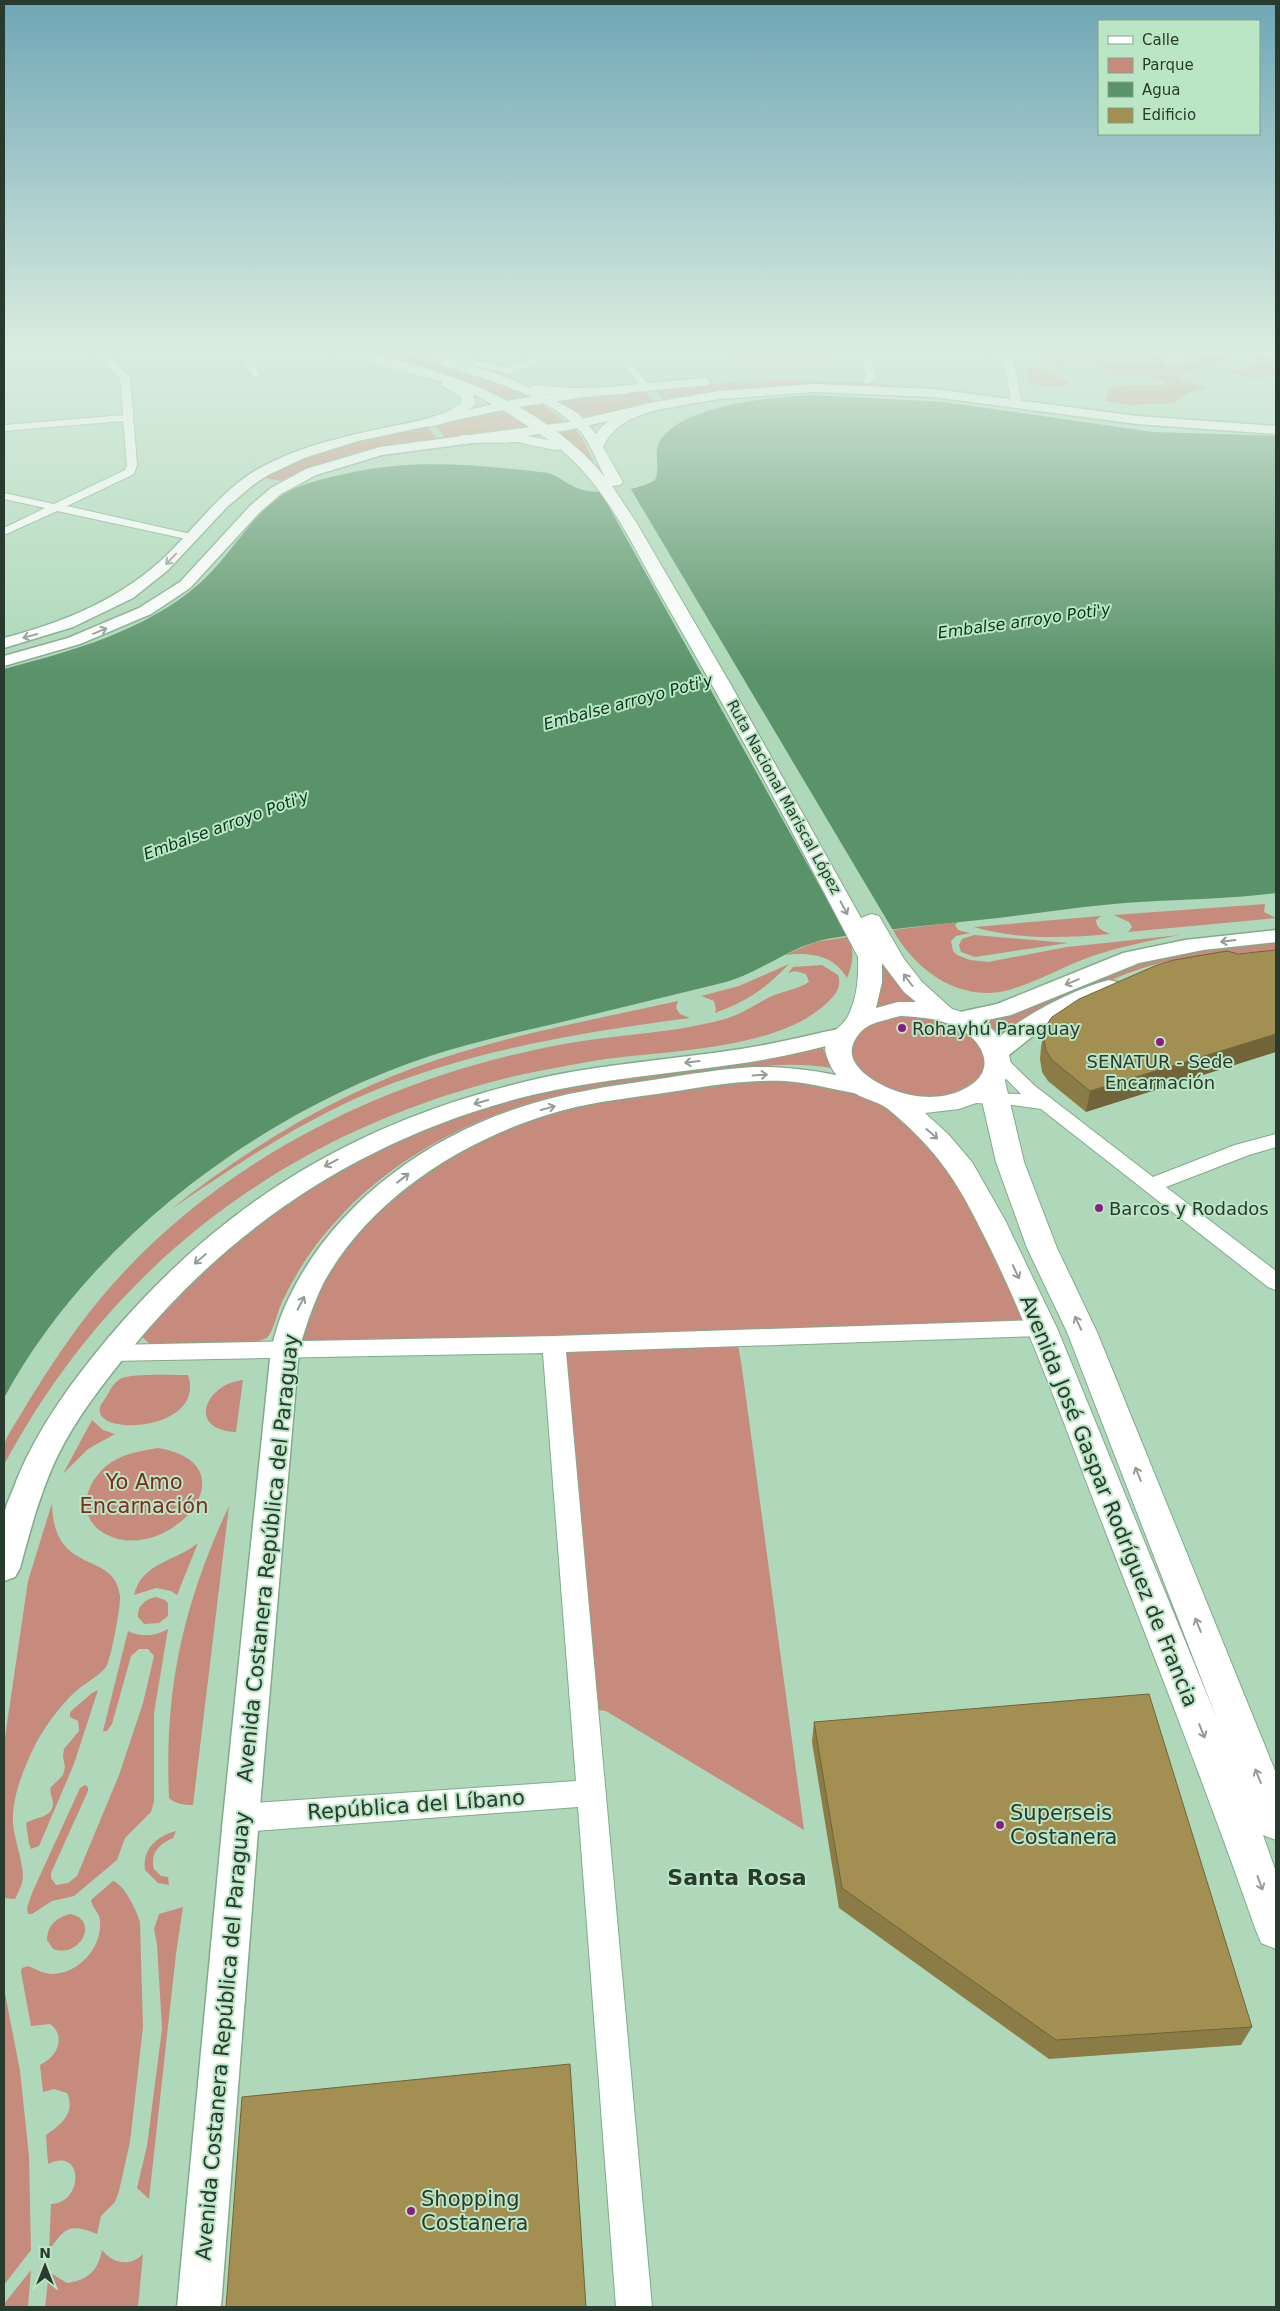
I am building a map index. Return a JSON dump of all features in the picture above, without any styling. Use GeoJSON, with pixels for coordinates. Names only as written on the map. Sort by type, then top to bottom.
{"type":"FeatureCollection","features":[{"type":"Feature","properties":{"kind":"highway","name":"Ruta Nacional Mariscal López"},"geometry":{"type":"LineString","coordinates":[[578,457],[610,485]]}},
{"type":"Feature","properties":{"kind":"highway","name":"Ruta Nacional Mariscal López"},"geometry":{"type":"LineString","coordinates":[[600,457],[610,485],[746,726],[872,940],[893,961],[913,987],[951,1016],[978,1030],[990,1041],[989,1079],[934,1105],[896,1102],[863,1088],[848,1076],[840,1062],[838,1048],[868,996],[872,940]]}},
{"type":"Feature","properties":{"kind":"highway","name":"Ruta Nacional Mariscal López"},"geometry":{"type":"LineString","coordinates":[[851,1027],[877,1013],[898,1009],[920,1009],[951,1016]]}},
{"type":"Feature","properties":{"kind":"highway","name":"Avenida José Gaspar Rodríguez de Francia"},"geometry":{"type":"LineString","coordinates":[[989,1079],[1010,1162],[1042,1248],[1082,1332],[1276,1821]]}},
{"type":"Feature","properties":{"kind":"highway","name":"Avenida José Gaspar Rodríguez de Francia"},"geometry":{"type":"LineString","coordinates":[[896,1102],[938,1140],[962,1168],[991,1220],[1042,1328],[1229,1799],[1276,1928]]}},
{"type":"Feature","properties":{"kind":"main road"},"geometry":{"type":"LineString","coordinates":[[4,643],[55,628],[97,612],[134,589],[162,568],[240,488],[276,466],[301,457]]}},
{"type":"Feature","properties":{"kind":"main road"},"geometry":{"type":"LineString","coordinates":[[4,661],[74,641],[120,623],[160,602],[185,585],[266,499],[287,484],[311,472],[358,457]]}},
{"type":"Feature","properties":{"kind":"main road"},"geometry":{"type":"LineString","coordinates":[[951,1016],[1003,1010],[1146,953],[1201,944],[1276,936]]}},
{"type":"Feature","properties":{"kind":"main road"},"geometry":{"type":"LineString","coordinates":[[989,1079],[1017,1033],[1036,1020],[1147,971],[1201,960],[1276,953]]}},
{"type":"Feature","properties":{"kind":"main road"},"geometry":{"type":"LineString","coordinates":[[4,1568],[33,1477],[50,1442],[77,1398],[111,1353],[144,1312],[180,1275],[284,1192],[326,1165],[403,1128],[445,1112],[527,1089],[607,1073],[765,1052],[851,1027]]}},
{"type":"Feature","properties":{"kind":"main road","name":"Avenida Costanera República del Paraguay"},"geometry":{"type":"LineString","coordinates":[[199,2307],[285,1349],[296,1313],[314,1277],[332,1248],[356,1219],[379,1196],[411,1172],[442,1153],[506,1121],[572,1101],[611,1093],[722,1077],[785,1074],[863,1088]]}},
{"type":"Feature","properties":{"kind":"street"},"geometry":{"type":"LineString","coordinates":[[4,532],[130,472],[131,457]]}},
{"type":"Feature","properties":{"kind":"street"},"geometry":{"type":"LineString","coordinates":[[4,496],[192,537]]}},
{"type":"Feature","properties":{"kind":"street"},"geometry":{"type":"LineString","coordinates":[[989,1079],[1012,1076],[1276,1282]]}},
{"type":"Feature","properties":{"kind":"street"},"geometry":{"type":"LineString","coordinates":[[989,1079],[1029,1101],[1047,1105]]}},
{"type":"Feature","properties":{"kind":"street"},"geometry":{"type":"LineString","coordinates":[[1151,1185],[1242,1150],[1276,1140]]}},
{"type":"Feature","properties":{"kind":"street"},"geometry":{"type":"LineString","coordinates":[[111,1353],[554,1344],[1042,1328]]}},
{"type":"Feature","properties":{"kind":"street"},"geometry":{"type":"LineString","coordinates":[[554,1344],[634,2307]]}},
{"type":"Feature","properties":{"kind":"street","name":"República del Líbano"},"geometry":{"type":"LineString","coordinates":[[242,1818],[591,1793]]}},
{"type":"Feature","properties":{"kind":"green space"},"geometry":{"type":"Polygon","coordinates":[[[345,457],[300,471],[280,481],[260,477],[300,458],[345,457]]]}},
{"type":"Feature","properties":{"kind":"green space"},"geometry":{"type":"Polygon","coordinates":[[[1265,904],[1264,912],[1276,918],[1128,932],[1132,927],[1129,922],[1114,915],[1265,904]]]}},
{"type":"Feature","properties":{"kind":"green space"},"geometry":{"type":"Polygon","coordinates":[[[1101,916],[1096,920],[1097,925],[1110,934],[1042,937],[1007,934],[974,927],[1101,916]]]}},
{"type":"Feature","properties":{"kind":"green space"},"geometry":{"type":"Polygon","coordinates":[[[958,922],[955,925],[958,930],[970,933],[956,936],[951,941],[953,951],[957,955],[970,960],[988,962],[1067,947],[1180,935],[1099,954],[1009,990],[991,993],[973,992],[957,988],[927,970],[914,958],[893,930],[958,922]]]}},
{"type":"Feature","properties":{"kind":"green space"},"geometry":{"type":"Polygon","coordinates":[[[866,934],[926,1005],[874,1009],[866,934]]]}},
{"type":"Feature","properties":{"kind":"green space"},"geometry":{"type":"Polygon","coordinates":[[[974,935],[1068,943],[975,957],[961,952],[959,945],[962,939],[974,935]]]}},
{"type":"Feature","properties":{"kind":"green space"},"geometry":{"type":"Polygon","coordinates":[[[848,937],[852,947],[852,957],[851,968],[847,978],[835,964],[820,957],[803,954],[785,955],[815,942],[848,937]]]}},
{"type":"Feature","properties":{"kind":"green space"},"geometry":{"type":"Polygon","coordinates":[[[1276,942],[1276,951],[1173,960],[1122,975],[1053,1008],[1002,1036],[982,1020],[1097,976],[1162,955],[1276,942]]]}},
{"type":"Feature","properties":{"kind":"green space"},"geometry":{"type":"Polygon","coordinates":[[[789,964],[772,981],[755,993],[737,1004],[715,1013],[714,1001],[701,996],[739,986],[789,964]]]}},
{"type":"Feature","properties":{"kind":"green space"},"geometry":{"type":"Polygon","coordinates":[[[822,965],[838,975],[839,986],[836,993],[829,1001],[808,1017],[782,1030],[721,1046],[599,1060],[524,1074],[441,1097],[362,1128],[288,1166],[220,1212],[157,1264],[100,1324],[49,1391],[4,1465],[3,1450],[6,1439],[32,1396],[78,1327],[125,1271],[177,1221],[235,1177],[297,1138],[362,1106],[430,1079],[499,1058],[570,1043],[689,1027],[728,1018],[772,996],[809,982],[806,974],[795,971],[788,973],[793,967],[822,965]]]}},
{"type":"Feature","properties":{"kind":"green space"},"geometry":{"type":"Polygon","coordinates":[[[678,1001],[676,1008],[680,1014],[690,1018],[563,1037],[480,1056],[439,1067],[359,1097],[286,1135],[170,1210],[232,1164],[298,1122],[367,1087],[403,1072],[439,1059],[498,1042],[678,1001]]]}},
{"type":"Feature","properties":{"kind":"green space"},"geometry":{"type":"Polygon","coordinates":[[[912,1016],[949,1023],[969,1034],[981,1047],[986,1058],[984,1069],[977,1079],[954,1092],[940,1096],[917,1097],[889,1091],[861,1072],[852,1058],[852,1043],[856,1035],[876,1021],[912,1016]]]}},
{"type":"Feature","properties":{"kind":"green space"},"geometry":{"type":"Polygon","coordinates":[[[822,1046],[832,1068],[794,1065],[757,1066],[602,1087],[525,1104],[466,1127],[410,1158],[384,1176],[338,1219],[314,1248],[294,1278],[267,1338],[255,1342],[156,1345],[150,1344],[141,1336],[142,1331],[228,1244],[327,1176],[403,1138],[459,1116],[536,1094],[596,1082],[788,1056],[822,1046]]]}},
{"type":"Feature","properties":{"kind":"green space"},"geometry":{"type":"Polygon","coordinates":[[[762,1074],[863,1088],[938,1139],[1042,1328],[285,1349],[314,1277],[411,1172],[542,1109],[762,1074]]]}},
{"type":"Feature","properties":{"kind":"green space"},"geometry":{"type":"Polygon","coordinates":[[[737,1339],[804,1830],[606,1711],[584,1708],[554,1344],[737,1339]]]}},
{"type":"Feature","properties":{"kind":"green space"},"geometry":{"type":"Polygon","coordinates":[[[142,1375],[188,1375],[189,1394],[181,1408],[166,1418],[148,1424],[129,1425],[113,1423],[102,1417],[100,1406],[120,1379],[142,1375]]]}},
{"type":"Feature","properties":{"kind":"green space"},"geometry":{"type":"Polygon","coordinates":[[[243,1380],[236,1432],[220,1429],[211,1424],[206,1416],[211,1398],[230,1383],[243,1380]]]}},
{"type":"Feature","properties":{"kind":"green space"},"geometry":{"type":"Polygon","coordinates":[[[92,1420],[103,1430],[115,1434],[88,1449],[63,1474],[92,1420]]]}},
{"type":"Feature","properties":{"kind":"green space","name":"Yo Amo Encarnación"},"geometry":{"type":"Polygon","coordinates":[[[158,1448],[186,1457],[200,1471],[202,1489],[195,1506],[180,1522],[161,1534],[138,1540],[115,1538],[103,1532],[94,1525],[86,1507],[90,1487],[96,1476],[105,1467],[123,1456],[158,1448]]]}},
{"type":"Feature","properties":{"kind":"green space"},"geometry":{"type":"Polygon","coordinates":[[[52,1503],[55,1527],[62,1543],[73,1553],[107,1572],[116,1582],[120,1596],[119,1610],[113,1644],[106,1667],[76,1691],[53,1716],[35,1745],[23,1773],[14,1802],[13,1822],[23,1878],[15,1899],[4,1898],[4,1744],[28,1581],[52,1503]]]}},
{"type":"Feature","properties":{"kind":"green space"},"geometry":{"type":"Polygon","coordinates":[[[229,1506],[193,1805],[183,1804],[174,1802],[169,1798],[168,1758],[174,1683],[188,1613],[213,1542],[229,1506]]]}},
{"type":"Feature","properties":{"kind":"green space"},"geometry":{"type":"Polygon","coordinates":[[[198,1543],[177,1595],[171,1591],[156,1588],[134,1595],[138,1584],[152,1569],[198,1543]]]}},
{"type":"Feature","properties":{"kind":"green space"},"geometry":{"type":"Polygon","coordinates":[[[156,1597],[168,1603],[168,1616],[159,1623],[144,1624],[138,1617],[140,1606],[148,1599],[156,1597]]]}},
{"type":"Feature","properties":{"kind":"green space"},"geometry":{"type":"Polygon","coordinates":[[[168,1629],[154,1713],[154,1801],[151,1812],[125,1838],[117,1860],[74,1896],[52,1901],[32,1914],[28,1914],[27,1908],[32,1893],[80,1788],[85,1785],[88,1787],[88,1791],[51,1873],[51,1878],[56,1885],[68,1883],[77,1876],[119,1775],[143,1703],[154,1656],[148,1649],[139,1649],[131,1656],[112,1724],[107,1731],[103,1731],[128,1631],[138,1635],[148,1635],[168,1629]]]}},
{"type":"Feature","properties":{"kind":"green space"},"geometry":{"type":"Polygon","coordinates":[[[98,1690],[74,1764],[39,1846],[31,1849],[26,1823],[50,1811],[53,1802],[50,1793],[51,1787],[63,1775],[65,1767],[64,1749],[79,1731],[78,1721],[70,1717],[70,1712],[98,1690]]]}},
{"type":"Feature","properties":{"kind":"green space"},"geometry":{"type":"Polygon","coordinates":[[[176,1831],[173,1838],[160,1846],[153,1858],[154,1869],[161,1876],[168,1877],[169,1885],[158,1883],[145,1870],[148,1850],[157,1840],[176,1831]]]}},
{"type":"Feature","properties":{"kind":"green space"},"geometry":{"type":"Polygon","coordinates":[[[113,1881],[126,1892],[140,1922],[143,2027],[130,2142],[119,2191],[115,2202],[101,2216],[97,2234],[81,2229],[69,2229],[59,2237],[49,2251],[51,2204],[62,2202],[69,2195],[74,2187],[75,2177],[74,2169],[69,2163],[60,2161],[48,2164],[46,2135],[62,2122],[70,2106],[67,2093],[54,2089],[43,2092],[40,2065],[55,2052],[59,2041],[58,2035],[50,2024],[31,2026],[21,1972],[22,1968],[28,1966],[46,1973],[63,1973],[80,1964],[93,1949],[100,1931],[100,1918],[91,1900],[113,1881]]]}},
{"type":"Feature","properties":{"kind":"green space"},"geometry":{"type":"Polygon","coordinates":[[[183,1907],[176,1954],[149,2199],[137,2188],[147,2146],[162,2029],[157,1944],[154,1929],[159,1914],[183,1907]]]}},
{"type":"Feature","properties":{"kind":"green space"},"geometry":{"type":"Polygon","coordinates":[[[71,1914],[80,1918],[84,1924],[83,1938],[71,1949],[62,1951],[53,1949],[47,1940],[51,1926],[61,1917],[71,1914]]]}},
{"type":"Feature","properties":{"kind":"green space"},"geometry":{"type":"Polygon","coordinates":[[[4,1988],[20,2071],[29,2156],[31,2250],[4,2285],[4,1988]]]}},
{"type":"Feature","properties":{"kind":"green space"},"geometry":{"type":"Polygon","coordinates":[[[102,2250],[116,2261],[122,2262],[133,2261],[143,2254],[138,2307],[45,2307],[49,2272],[67,2283],[81,2280],[95,2269],[102,2250]]]}},
{"type":"Feature","properties":{"kind":"green space"},"geometry":{"type":"Polygon","coordinates":[[[31,2270],[28,2307],[4,2307],[4,2304],[31,2270]]]}},
{"type":"Feature","properties":{"kind":"water","name":"Embalse arroyo Poti'y"},"geometry":{"type":"Polygon","coordinates":[[[657,457],[1276,457],[1276,893],[1105,905],[827,939],[800,948],[736,979],[463,1046],[366,1080],[304,1111],[243,1147],[186,1188],[132,1235],[83,1285],[40,1340],[4,1398],[4,669],[81,647],[132,627],[155,615],[178,600],[211,573],[254,521],[278,498],[291,490],[318,480],[370,469],[446,464],[548,473],[578,489],[610,492],[649,484],[655,480],[657,457]]]}},
{"type":"Feature","properties":{"kind":"pier"},"geometry":{"type":"Polygon","coordinates":[[[629,486],[894,932],[849,939],[599,489],[629,486]]]}},
{"type":"Feature","properties":{"kind":"building","name":"SENATUR - Sede Encarnación"},"geometry":{"type":"Polygon","coordinates":[[[1276,950],[1276,1034],[1090,1091],[1052,1060],[1046,1051],[1045,1027],[1052,1017],[1079,999],[1157,965],[1174,960],[1227,951],[1238,954],[1276,950]]]}},
{"type":"Feature","properties":{"kind":"building","name":"Superseis Costanera"},"geometry":{"type":"Polygon","coordinates":[[[1149,1694],[1252,2027],[1056,2040],[842,1888],[814,1722],[1149,1694]]]}},
{"type":"Feature","properties":{"kind":"building","name":"Shopping Costanera"},"geometry":{"type":"Polygon","coordinates":[[[570,2064],[586,2307],[226,2307],[242,2097],[570,2064]]]}},
{"type":"Feature","properties":{"kind":"place","name":"Rohayhú Paraguay"},"geometry":{"type":"Point","coordinates":[902,1028]}},
{"type":"Feature","properties":{"kind":"place","name":"SENATUR - Sede Encarnación"},"geometry":{"type":"Point","coordinates":[1160,1042]}},
{"type":"Feature","properties":{"kind":"place","name":"Barcos y Rodados"},"geometry":{"type":"Point","coordinates":[1099,1208]}},
{"type":"Feature","properties":{"kind":"place","name":"Superseis Costanera"},"geometry":{"type":"Point","coordinates":[1000,1825]}},
{"type":"Feature","properties":{"kind":"place","name":"Shopping Costanera"},"geometry":{"type":"Point","coordinates":[411,2211]}},
{"type":"Feature","properties":{"kind":"district","name":"Santa Rosa"},"geometry":{"type":"Point","coordinates":[737,1877]}}]}
